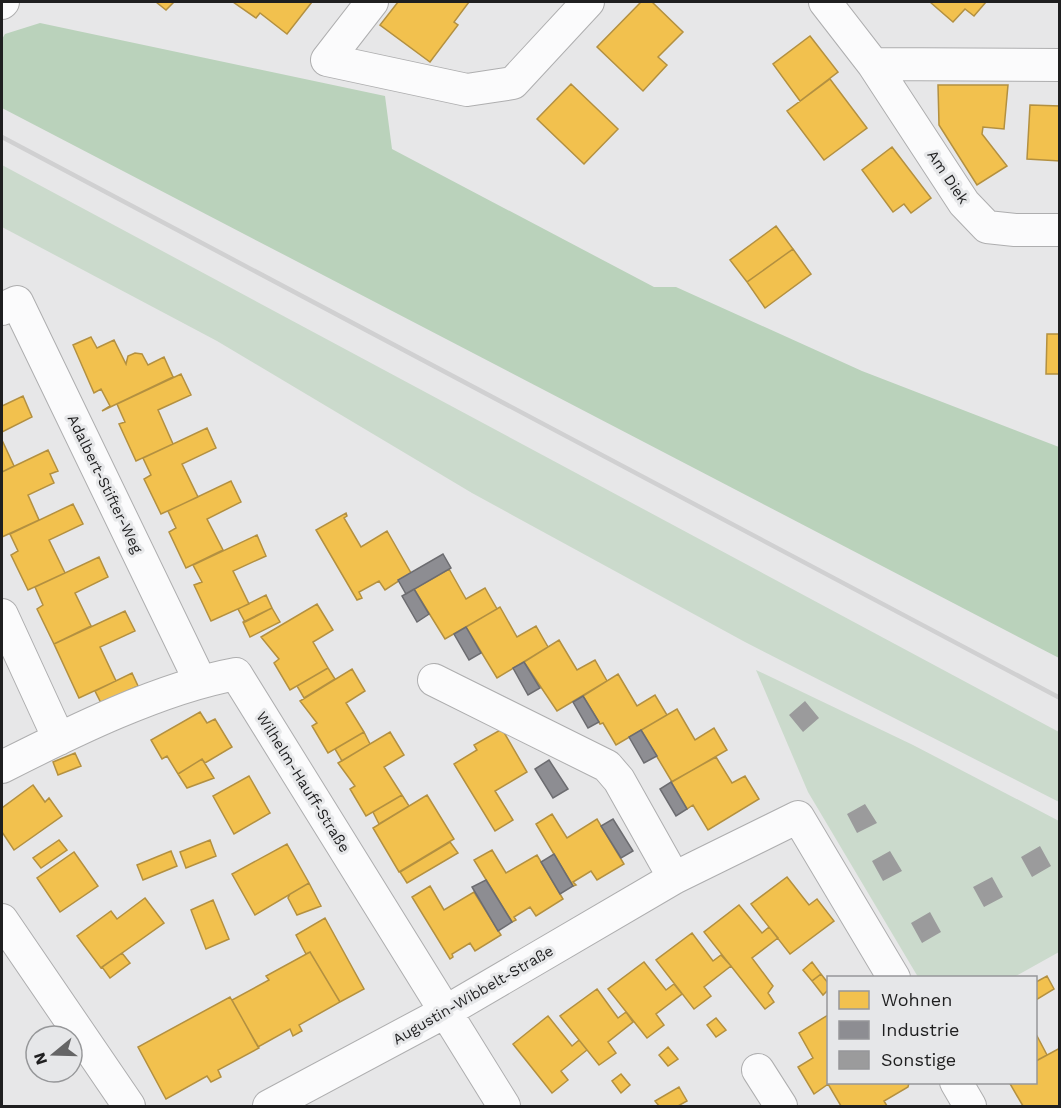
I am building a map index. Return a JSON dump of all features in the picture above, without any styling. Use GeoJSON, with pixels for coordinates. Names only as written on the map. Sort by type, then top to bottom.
{"type":"FeatureCollection","features":[{"type":"Feature","properties":{"kind":"street"},"geometry":{"type":"LineString","coordinates":[[372,2],[327,60],[467,90],[513,83],[588,2]]}},
{"type":"Feature","properties":{"kind":"street","name":"Am Diek"},"geometry":{"type":"LineString","coordinates":[[825,2],[873,64],[964,203],[987,227],[1015,230],[1059,230]]}},
{"type":"Feature","properties":{"kind":"street"},"geometry":{"type":"LineString","coordinates":[[873,64],[1059,65]]}},
{"type":"Feature","properties":{"kind":"street","name":"Adalbert-Stifter-Weg"},"geometry":{"type":"LineString","coordinates":[[2,309],[17,302],[201,681]]}},
{"type":"Feature","properties":{"kind":"street"},"geometry":{"type":"LineString","coordinates":[[2,615],[59,739]]}},
{"type":"Feature","properties":{"kind":"street","name":"Wilhelm-Hauff-Straße"},"geometry":{"type":"LineString","coordinates":[[2,767],[59,739],[201,681],[236,674],[504,1107]]}},
{"type":"Feature","properties":{"kind":"street"},"geometry":{"type":"LineString","coordinates":[[434,680],[607,766],[619,780],[674,879]]}},
{"type":"Feature","properties":{"kind":"street","name":"Augustin-Wibbelt-Straße"},"geometry":{"type":"LineString","coordinates":[[269,1107],[445,1012],[674,879],[798,817],[893,976]]}},
{"type":"Feature","properties":{"kind":"street"},"geometry":{"type":"LineString","coordinates":[[2,920],[129,1107]]}},
{"type":"Feature","properties":{"kind":"street"},"geometry":{"type":"LineString","coordinates":[[758,1070],[780,1107]]}},
{"type":"Feature","properties":{"kind":"street"},"geometry":{"type":"LineString","coordinates":[[957,1084],[970,1107]]}},
{"type":"Feature","properties":{"kind":"green space"},"geometry":{"type":"Polygon","coordinates":[[[40,23],[385,96],[392,149],[654,287],[676,287],[862,371],[1059,447],[1059,658],[2,108],[2,39],[5,34],[40,23]]]}},
{"type":"Feature","properties":{"kind":"green space"},"geometry":{"type":"Polygon","coordinates":[[[2,165],[1059,732],[1059,802],[745,642],[472,493],[217,341],[2,227],[2,165]]]}},
{"type":"Feature","properties":{"kind":"green space"},"geometry":{"type":"Polygon","coordinates":[[[756,670],[913,745],[1059,821],[1059,952],[1016,976],[917,976],[808,792],[756,670]]]}},
{"type":"Feature","properties":{"kind":"building: Wohnen"},"geometry":{"type":"Polygon","coordinates":[[[156,2],[174,2],[166,10],[156,2]]]}},
{"type":"Feature","properties":{"kind":"building: Wohnen"},"geometry":{"type":"Polygon","coordinates":[[[233,2],[312,2],[287,34],[260,13],[256,18],[233,2]]]}},
{"type":"Feature","properties":{"kind":"building: Wohnen"},"geometry":{"type":"Polygon","coordinates":[[[398,2],[469,2],[454,22],[458,25],[430,62],[380,25],[398,2]]]}},
{"type":"Feature","properties":{"kind":"building: Wohnen"},"geometry":{"type":"Polygon","coordinates":[[[641,2],[652,2],[683,32],[658,57],[667,65],[643,91],[597,47],[641,2]]]}},
{"type":"Feature","properties":{"kind":"building: Wohnen"},"geometry":{"type":"Polygon","coordinates":[[[930,2],[986,2],[974,16],[965,9],[953,22],[930,2]]]}},
{"type":"Feature","properties":{"kind":"building: Wohnen"},"geometry":{"type":"Polygon","coordinates":[[[810,36],[838,72],[800,101],[773,64],[810,36]]]}},
{"type":"Feature","properties":{"kind":"building: Wohnen"},"geometry":{"type":"Polygon","coordinates":[[[830,79],[867,128],[824,160],[787,111],[830,79]]]}},
{"type":"Feature","properties":{"kind":"building: Wohnen"},"geometry":{"type":"Polygon","coordinates":[[[571,84],[618,129],[584,164],[537,119],[571,84]]]}},
{"type":"Feature","properties":{"kind":"building: Wohnen"},"geometry":{"type":"Polygon","coordinates":[[[938,85],[1008,85],[1004,129],[983,127],[982,134],[1007,166],[977,185],[939,125],[938,85]]]}},
{"type":"Feature","properties":{"kind":"building: Wohnen"},"geometry":{"type":"Polygon","coordinates":[[[1030,105],[1060,106],[1060,161],[1027,159],[1030,105]]]}},
{"type":"Feature","properties":{"kind":"building: Wohnen"},"geometry":{"type":"Polygon","coordinates":[[[892,147],[931,198],[911,213],[904,204],[893,212],[862,170],[892,147]]]}},
{"type":"Feature","properties":{"kind":"building: Wohnen"},"geometry":{"type":"Polygon","coordinates":[[[776,226],[793,249],[747,282],[730,260],[776,226]]]}},
{"type":"Feature","properties":{"kind":"building: Wohnen"},"geometry":{"type":"Polygon","coordinates":[[[793,249],[811,274],[765,308],[747,282],[793,249]]]}},
{"type":"Feature","properties":{"kind":"building: Wohnen"},"geometry":{"type":"Polygon","coordinates":[[[1047,334],[1060,334],[1060,374],[1046,374],[1047,334]]]}},
{"type":"Feature","properties":{"kind":"building: Wohnen"},"geometry":{"type":"Polygon","coordinates":[[[91,337],[97,348],[114,340],[126,364],[128,356],[135,353],[142,354],[148,365],[164,357],[173,377],[102,411],[110,406],[101,389],[94,393],[73,345],[91,337]]]}},
{"type":"Feature","properties":{"kind":"building: Wohnen"},"geometry":{"type":"Polygon","coordinates":[[[181,374],[191,395],[158,410],[173,444],[136,461],[119,424],[125,422],[117,404],[181,374]]]}},
{"type":"Feature","properties":{"kind":"building: Wohnen"},"geometry":{"type":"Polygon","coordinates":[[[23,396],[32,417],[2,432],[2,406],[23,396]]]}},
{"type":"Feature","properties":{"kind":"building: Wohnen"},"geometry":{"type":"Polygon","coordinates":[[[207,428],[216,448],[182,464],[198,497],[161,514],[144,479],[151,475],[143,458],[207,428]]]}},
{"type":"Feature","properties":{"kind":"building: Wohnen"},"geometry":{"type":"Polygon","coordinates":[[[2,440],[14,466],[2,472],[2,440]]]}},
{"type":"Feature","properties":{"kind":"building: Wohnen"},"geometry":{"type":"Polygon","coordinates":[[[48,450],[58,471],[50,474],[54,483],[28,495],[39,520],[2,537],[2,472],[48,450]]]}},
{"type":"Feature","properties":{"kind":"building: Wohnen"},"geometry":{"type":"Polygon","coordinates":[[[231,481],[241,502],[207,519],[223,550],[186,568],[169,532],[176,528],[168,511],[231,481]]]}},
{"type":"Feature","properties":{"kind":"building: Wohnen"},"geometry":{"type":"Polygon","coordinates":[[[73,504],[83,524],[49,540],[65,573],[28,590],[11,555],[18,551],[10,534],[73,504]]]}},
{"type":"Feature","properties":{"kind":"building: Wohnen"},"geometry":{"type":"Polygon","coordinates":[[[346,513],[347,516],[344,518],[361,547],[387,531],[411,573],[385,590],[379,581],[359,592],[362,598],[357,600],[316,530],[346,513]]]}},
{"type":"Feature","properties":{"kind":"building: Wohnen"},"geometry":{"type":"Polygon","coordinates":[[[257,535],[266,556],[233,571],[249,604],[211,621],[194,585],[202,582],[193,565],[257,535]]]}},
{"type":"Feature","properties":{"kind":"building: Wohnen"},"geometry":{"type":"Polygon","coordinates":[[[99,557],[108,577],[75,593],[91,626],[54,644],[37,609],[43,605],[35,587],[99,557]]]}},
{"type":"Feature","properties":{"kind":"building: Wohnen"},"geometry":{"type":"Polygon","coordinates":[[[449,569],[466,599],[485,588],[497,609],[445,639],[414,589],[449,569]]]}},
{"type":"Feature","properties":{"kind":"building: Wohnen"},"geometry":{"type":"Polygon","coordinates":[[[266,595],[272,608],[245,622],[238,609],[266,595]]]}},
{"type":"Feature","properties":{"kind":"building: Wohnen"},"geometry":{"type":"Polygon","coordinates":[[[317,604],[333,630],[313,642],[328,668],[290,690],[274,663],[279,659],[261,637],[317,604]]]}},
{"type":"Feature","properties":{"kind":"building: Wohnen"},"geometry":{"type":"Polygon","coordinates":[[[500,607],[517,637],[536,626],[548,647],[497,678],[466,627],[500,607]]]}},
{"type":"Feature","properties":{"kind":"building: Wohnen"},"geometry":{"type":"Polygon","coordinates":[[[272,608],[280,622],[250,637],[243,622],[272,608]]]}},
{"type":"Feature","properties":{"kind":"building: Wohnen"},"geometry":{"type":"Polygon","coordinates":[[[125,611],[135,631],[100,647],[116,681],[79,698],[54,644],[125,611]]]}},
{"type":"Feature","properties":{"kind":"building: Wohnen"},"geometry":{"type":"Polygon","coordinates":[[[559,640],[577,670],[595,660],[607,681],[557,711],[524,662],[559,640]]]}},
{"type":"Feature","properties":{"kind":"building: Wohnen"},"geometry":{"type":"Polygon","coordinates":[[[328,668],[335,679],[304,698],[297,686],[328,668]]]}},
{"type":"Feature","properties":{"kind":"building: Wohnen"},"geometry":{"type":"Polygon","coordinates":[[[352,669],[365,691],[346,703],[364,732],[328,753],[312,726],[317,723],[300,701],[352,669]]]}},
{"type":"Feature","properties":{"kind":"building: Wohnen"},"geometry":{"type":"Polygon","coordinates":[[[132,673],[138,686],[101,703],[95,691],[132,673]]]}},
{"type":"Feature","properties":{"kind":"building: Wohnen"},"geometry":{"type":"Polygon","coordinates":[[[618,674],[637,706],[655,695],[667,715],[616,745],[583,696],[618,674]]]}},
{"type":"Feature","properties":{"kind":"building: Wohnen"},"geometry":{"type":"Polygon","coordinates":[[[677,709],[695,740],[714,728],[727,750],[672,782],[641,730],[677,709]]]}},
{"type":"Feature","properties":{"kind":"building: Wohnen"},"geometry":{"type":"Polygon","coordinates":[[[200,712],[207,723],[215,719],[232,747],[205,763],[202,759],[178,774],[167,756],[162,759],[151,740],[200,712]]]}},
{"type":"Feature","properties":{"kind":"building: Wohnen"},"geometry":{"type":"Polygon","coordinates":[[[502,729],[527,772],[495,791],[513,820],[495,831],[454,764],[477,750],[474,745],[502,729]]]}},
{"type":"Feature","properties":{"kind":"building: Wohnen"},"geometry":{"type":"Polygon","coordinates":[[[364,732],[370,744],[342,761],[335,749],[364,732]]]}},
{"type":"Feature","properties":{"kind":"building: Wohnen"},"geometry":{"type":"Polygon","coordinates":[[[390,732],[404,755],[384,767],[402,795],[366,816],[350,789],[355,786],[338,763],[390,732]]]}},
{"type":"Feature","properties":{"kind":"building: Wohnen"},"geometry":{"type":"Polygon","coordinates":[[[75,753],[81,766],[58,775],[53,762],[75,753]]]}},
{"type":"Feature","properties":{"kind":"building: Wohnen"},"geometry":{"type":"Polygon","coordinates":[[[716,757],[732,783],[745,776],[759,799],[708,830],[693,805],[687,809],[671,782],[716,757]]]}},
{"type":"Feature","properties":{"kind":"building: Wohnen"},"geometry":{"type":"Polygon","coordinates":[[[202,759],[214,778],[187,788],[178,774],[202,759]]]}},
{"type":"Feature","properties":{"kind":"building: Wohnen"},"geometry":{"type":"Polygon","coordinates":[[[249,776],[270,813],[234,834],[213,796],[249,776]]]}},
{"type":"Feature","properties":{"kind":"building: Wohnen"},"geometry":{"type":"Polygon","coordinates":[[[33,785],[45,802],[49,798],[62,816],[14,850],[2,832],[2,808],[33,785]]]}},
{"type":"Feature","properties":{"kind":"building: Wohnen"},"geometry":{"type":"Polygon","coordinates":[[[402,795],[409,806],[379,824],[373,812],[402,795]]]}},
{"type":"Feature","properties":{"kind":"building: Wohnen"},"geometry":{"type":"Polygon","coordinates":[[[427,795],[454,839],[399,872],[373,828],[427,795]]]}},
{"type":"Feature","properties":{"kind":"building: Wohnen"},"geometry":{"type":"Polygon","coordinates":[[[552,814],[567,838],[597,819],[624,864],[597,880],[591,871],[573,882],[576,885],[573,886],[536,824],[552,814]]]}},
{"type":"Feature","properties":{"kind":"building: Wohnen"},"geometry":{"type":"Polygon","coordinates":[[[59,840],[67,850],[41,868],[33,858],[59,840]]]}},
{"type":"Feature","properties":{"kind":"building: Wohnen"},"geometry":{"type":"Polygon","coordinates":[[[210,840],[216,856],[186,868],[180,852],[210,840]]]}},
{"type":"Feature","properties":{"kind":"building: Wohnen"},"geometry":{"type":"Polygon","coordinates":[[[450,842],[458,853],[407,883],[400,872],[450,842]]]}},
{"type":"Feature","properties":{"kind":"building: Wohnen"},"geometry":{"type":"Polygon","coordinates":[[[287,844],[309,883],[255,915],[232,874],[287,844]]]}},
{"type":"Feature","properties":{"kind":"building: Wohnen"},"geometry":{"type":"Polygon","coordinates":[[[492,850],[506,873],[537,855],[563,899],[536,916],[530,907],[514,917],[516,920],[512,922],[474,860],[492,850]]]}},
{"type":"Feature","properties":{"kind":"building: Wohnen"},"geometry":{"type":"Polygon","coordinates":[[[171,851],[177,866],[143,880],[137,865],[171,851]]]}},
{"type":"Feature","properties":{"kind":"building: Wohnen"},"geometry":{"type":"Polygon","coordinates":[[[74,852],[98,886],[60,912],[37,878],[74,852]]]}},
{"type":"Feature","properties":{"kind":"building: Wohnen"},"geometry":{"type":"Polygon","coordinates":[[[787,877],[809,905],[817,899],[834,921],[790,954],[751,904],[787,877]]]}},
{"type":"Feature","properties":{"kind":"building: Wohnen"},"geometry":{"type":"Polygon","coordinates":[[[309,883],[321,906],[297,915],[288,898],[290,894],[309,883]]]}},
{"type":"Feature","properties":{"kind":"building: Wohnen"},"geometry":{"type":"Polygon","coordinates":[[[430,886],[444,910],[474,892],[501,935],[475,951],[470,943],[452,954],[453,957],[450,959],[412,897],[430,886]]]}},
{"type":"Feature","properties":{"kind":"building: Wohnen"},"geometry":{"type":"Polygon","coordinates":[[[145,898],[164,923],[101,968],[77,936],[111,911],[117,919],[145,898]]]}},
{"type":"Feature","properties":{"kind":"building: Wohnen"},"geometry":{"type":"Polygon","coordinates":[[[213,900],[229,939],[206,949],[191,910],[213,900]]]}},
{"type":"Feature","properties":{"kind":"building: Wohnen"},"geometry":{"type":"Polygon","coordinates":[[[739,905],[762,933],[769,927],[778,938],[752,958],[773,986],[768,993],[774,1002],[765,1009],[704,932],[739,905]]]}},
{"type":"Feature","properties":{"kind":"building: Wohnen"},"geometry":{"type":"Polygon","coordinates":[[[325,918],[364,989],[340,1002],[310,952],[306,954],[296,935],[325,918]]]}},
{"type":"Feature","properties":{"kind":"building: Wohnen"},"geometry":{"type":"Polygon","coordinates":[[[692,933],[713,961],[721,955],[731,966],[704,987],[711,996],[694,1009],[656,960],[692,933]]]}},
{"type":"Feature","properties":{"kind":"building: Wohnen"},"geometry":{"type":"Polygon","coordinates":[[[310,952],[340,1002],[299,1025],[302,1031],[293,1036],[290,1029],[258,1047],[232,1000],[269,980],[266,976],[310,952]]]}},
{"type":"Feature","properties":{"kind":"building: Wohnen"},"geometry":{"type":"Polygon","coordinates":[[[122,953],[130,963],[110,978],[102,967],[122,953]]]}},
{"type":"Feature","properties":{"kind":"building: Wohnen"},"geometry":{"type":"Polygon","coordinates":[[[644,962],[666,990],[674,984],[682,994],[656,1014],[664,1025],[647,1038],[608,989],[644,962]]]}},
{"type":"Feature","properties":{"kind":"building: Wohnen"},"geometry":{"type":"Polygon","coordinates":[[[812,962],[821,974],[812,981],[803,970],[812,962]]]}},
{"type":"Feature","properties":{"kind":"building: Wohnen"},"geometry":{"type":"Polygon","coordinates":[[[821,974],[827,982],[827,991],[823,995],[812,981],[821,974]]]}},
{"type":"Feature","properties":{"kind":"building: Wohnen"},"geometry":{"type":"Polygon","coordinates":[[[1047,976],[1054,989],[1037,999],[1037,981],[1047,976]]]}},
{"type":"Feature","properties":{"kind":"building: Wohnen"},"geometry":{"type":"Polygon","coordinates":[[[597,989],[618,1018],[626,1012],[633,1022],[608,1042],[616,1053],[599,1065],[560,1016],[597,989]]]}},
{"type":"Feature","properties":{"kind":"building: Wohnen"},"geometry":{"type":"Polygon","coordinates":[[[230,997],[259,1048],[218,1070],[221,1077],[211,1082],[207,1076],[166,1099],[138,1047],[230,997]]]}},
{"type":"Feature","properties":{"kind":"building: Wohnen"},"geometry":{"type":"Polygon","coordinates":[[[548,1016],[572,1046],[579,1040],[587,1050],[561,1071],[568,1080],[552,1093],[513,1044],[548,1016]]]}},
{"type":"Feature","properties":{"kind":"building: Wohnen"},"geometry":{"type":"Polygon","coordinates":[[[827,1016],[828,1084],[814,1094],[798,1067],[813,1058],[799,1033],[827,1016]]]}},
{"type":"Feature","properties":{"kind":"building: Wohnen"},"geometry":{"type":"Polygon","coordinates":[[[716,1018],[726,1030],[716,1037],[707,1025],[716,1018]]]}},
{"type":"Feature","properties":{"kind":"building: Wohnen"},"geometry":{"type":"Polygon","coordinates":[[[1037,1036],[1047,1055],[1037,1060],[1037,1036]]]}},
{"type":"Feature","properties":{"kind":"building: Wohnen"},"geometry":{"type":"Polygon","coordinates":[[[668,1047],[678,1059],[668,1066],[659,1055],[668,1047]]]}},
{"type":"Feature","properties":{"kind":"building: Wohnen"},"geometry":{"type":"Polygon","coordinates":[[[1060,1048],[1060,1106],[1023,1106],[1010,1084],[1037,1084],[1037,1060],[1060,1048]]]}},
{"type":"Feature","properties":{"kind":"building: Wohnen"},"geometry":{"type":"Polygon","coordinates":[[[621,1074],[630,1085],[621,1093],[612,1081],[621,1074]]]}},
{"type":"Feature","properties":{"kind":"building: Wohnen"},"geometry":{"type":"Polygon","coordinates":[[[828,1084],[909,1084],[908,1087],[884,1101],[887,1106],[841,1106],[828,1084]]]}},
{"type":"Feature","properties":{"kind":"building: Wohnen"},"geometry":{"type":"Polygon","coordinates":[[[679,1087],[687,1101],[678,1106],[659,1106],[655,1101],[679,1087]]]}},
{"type":"Feature","properties":{"kind":"building: Industrie"},"geometry":{"type":"Polygon","coordinates":[[[443,554],[451,568],[406,594],[398,580],[443,554]]]}},
{"type":"Feature","properties":{"kind":"building: Industrie"},"geometry":{"type":"Polygon","coordinates":[[[414,589],[429,614],[417,622],[402,596],[414,589]]]}},
{"type":"Feature","properties":{"kind":"building: Industrie"},"geometry":{"type":"Polygon","coordinates":[[[466,627],[481,653],[469,660],[454,634],[466,627]]]}},
{"type":"Feature","properties":{"kind":"building: Industrie"},"geometry":{"type":"Polygon","coordinates":[[[524,662],[540,688],[528,695],[513,668],[524,662]]]}},
{"type":"Feature","properties":{"kind":"building: Industrie"},"geometry":{"type":"Polygon","coordinates":[[[583,696],[599,722],[588,728],[573,702],[583,696]]]}},
{"type":"Feature","properties":{"kind":"building: Industrie"},"geometry":{"type":"Polygon","coordinates":[[[641,730],[657,756],[644,763],[629,737],[641,730]]]}},
{"type":"Feature","properties":{"kind":"building: Industrie"},"geometry":{"type":"Polygon","coordinates":[[[549,760],[568,789],[553,798],[535,769],[549,760]]]}},
{"type":"Feature","properties":{"kind":"building: Industrie"},"geometry":{"type":"Polygon","coordinates":[[[671,782],[687,809],[676,816],[660,789],[671,782]]]}},
{"type":"Feature","properties":{"kind":"building: Industrie"},"geometry":{"type":"Polygon","coordinates":[[[613,819],[633,851],[621,858],[601,826],[613,819]]]}},
{"type":"Feature","properties":{"kind":"building: Industrie"},"geometry":{"type":"Polygon","coordinates":[[[554,854],[573,886],[560,894],[541,862],[554,854]]]}},
{"type":"Feature","properties":{"kind":"building: Industrie"},"geometry":{"type":"Polygon","coordinates":[[[486,880],[512,922],[498,931],[472,887],[486,880]]]}},
{"type":"Feature","properties":{"kind":"building: Sonstige"},"geometry":{"type":"Polygon","coordinates":[[[805,701],[819,718],[803,732],[789,715],[805,701]]]}},
{"type":"Feature","properties":{"kind":"building: Sonstige"},"geometry":{"type":"Polygon","coordinates":[[[865,804],[877,823],[857,833],[847,814],[865,804]]]}},
{"type":"Feature","properties":{"kind":"building: Sonstige"},"geometry":{"type":"Polygon","coordinates":[[[1040,846],[1051,866],[1032,877],[1021,857],[1040,846]]]}},
{"type":"Feature","properties":{"kind":"building: Sonstige"},"geometry":{"type":"Polygon","coordinates":[[[890,851],[902,871],[883,881],[872,861],[890,851]]]}},
{"type":"Feature","properties":{"kind":"building: Sonstige"},"geometry":{"type":"Polygon","coordinates":[[[992,877],[1003,897],[984,907],[973,887],[992,877]]]}},
{"type":"Feature","properties":{"kind":"building: Sonstige"},"geometry":{"type":"Polygon","coordinates":[[[930,912],[941,932],[922,943],[911,923],[930,912]]]}},
{"type":"Feature","properties":{"kind":"railway"},"geometry":{"type":"LineString","coordinates":[[2,137],[1060,698]]}}]}
